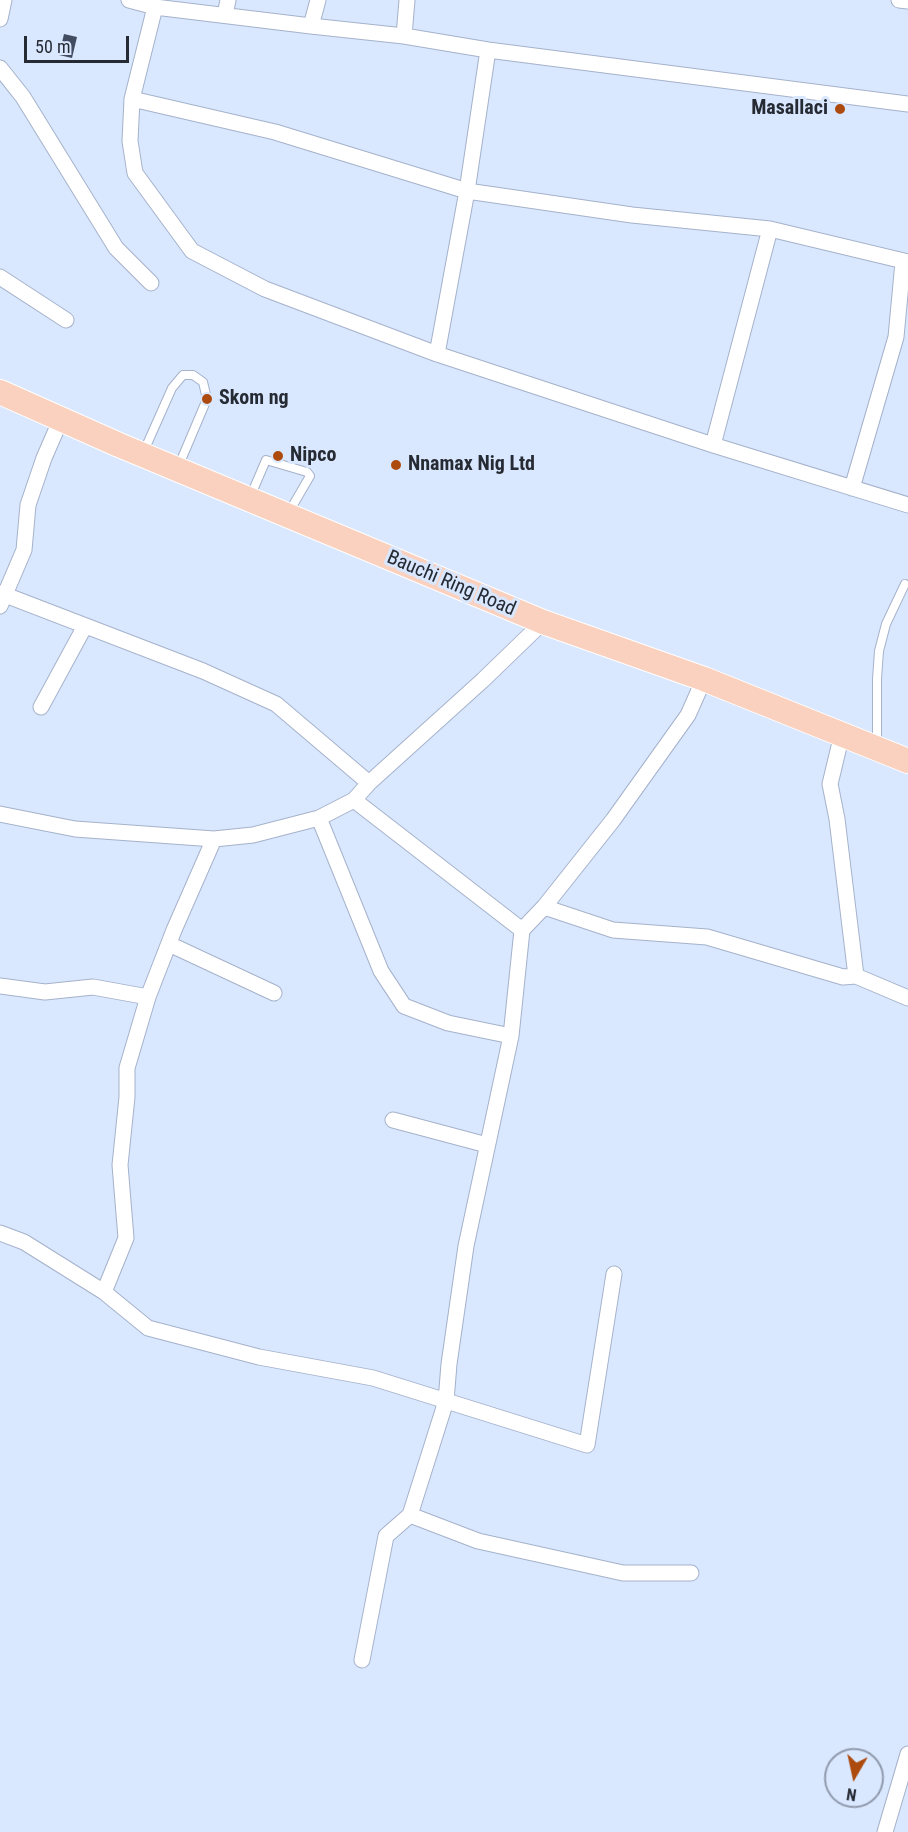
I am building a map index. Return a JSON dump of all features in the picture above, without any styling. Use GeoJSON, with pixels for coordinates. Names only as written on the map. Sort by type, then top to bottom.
{"type":"FeatureCollection","features":[{"type":"Feature","properties":{"kind":"main road","name":"Bauchi Ring Road"},"geometry":{"type":"LineString","coordinates":[[0,392],[177,470],[543,622],[704,679],[908,761]]}},
{"type":"Feature","properties":{"kind":"street"},"geometry":{"type":"LineString","coordinates":[[0,19],[4,0]]}},
{"type":"Feature","properties":{"kind":"street"},"geometry":{"type":"LineString","coordinates":[[129,0],[155,7],[227,8],[311,26],[404,36],[488,50],[908,104]]}},
{"type":"Feature","properties":{"kind":"street"},"geometry":{"type":"LineString","coordinates":[[311,26],[318,0]]}},
{"type":"Feature","properties":{"kind":"street"},"geometry":{"type":"LineString","coordinates":[[404,36],[407,0]]}},
{"type":"Feature","properties":{"kind":"street"},"geometry":{"type":"LineString","coordinates":[[899,0],[908,1]]}},
{"type":"Feature","properties":{"kind":"street"},"geometry":{"type":"LineString","coordinates":[[155,7],[132,99],[130,141],[135,173],[192,251],[265,289],[437,354],[713,445],[908,505]]}},
{"type":"Feature","properties":{"kind":"street"},"geometry":{"type":"LineString","coordinates":[[437,354],[467,191],[488,50]]}},
{"type":"Feature","properties":{"kind":"street"},"geometry":{"type":"LineString","coordinates":[[0,68],[23,98],[116,248],[151,283]]}},
{"type":"Feature","properties":{"kind":"street"},"geometry":{"type":"LineString","coordinates":[[132,99],[275,132],[467,191],[632,215],[770,229],[906,262],[896,337],[852,488]]}},
{"type":"Feature","properties":{"kind":"street"},"geometry":{"type":"LineString","coordinates":[[713,445],[770,229]]}},
{"type":"Feature","properties":{"kind":"street"},"geometry":{"type":"LineString","coordinates":[[0,277],[66,320]]}},
{"type":"Feature","properties":{"kind":"street"},"geometry":{"type":"LineString","coordinates":[[61,420],[28,505],[24,550],[2,598],[85,626],[203,671],[276,704],[369,783]]}},
{"type":"Feature","properties":{"kind":"street"},"geometry":{"type":"LineString","coordinates":[[0,814],[75,829],[214,839],[253,836],[319,818],[354,800],[369,783],[483,680],[543,622]]}},
{"type":"Feature","properties":{"kind":"street"},"geometry":{"type":"LineString","coordinates":[[41,707],[85,626]]}},
{"type":"Feature","properties":{"kind":"street"},"geometry":{"type":"LineString","coordinates":[[362,1660],[386,1536],[410,1515],[446,1401],[466,1246],[511,1036],[522,930],[544,908],[613,820],[682,723],[704,679]]}},
{"type":"Feature","properties":{"kind":"street"},"geometry":{"type":"LineString","coordinates":[[842,734],[830,784],[837,819],[856,976]]}},
{"type":"Feature","properties":{"kind":"street"},"geometry":{"type":"LineString","coordinates":[[354,800],[522,930]]}},
{"type":"Feature","properties":{"kind":"street"},"geometry":{"type":"LineString","coordinates":[[319,818],[381,971],[404,1006],[448,1023],[511,1036]]}},
{"type":"Feature","properties":{"kind":"street"},"geometry":{"type":"LineString","coordinates":[[104,1292],[126,1238],[120,1165],[127,1097],[126,1068],[148,997],[214,839]]}},
{"type":"Feature","properties":{"kind":"street"},"geometry":{"type":"LineString","coordinates":[[544,908],[613,930],[707,937],[843,977],[856,976],[908,999]]}},
{"type":"Feature","properties":{"kind":"street"},"geometry":{"type":"LineString","coordinates":[[169,944],[274,993]]}},
{"type":"Feature","properties":{"kind":"street"},"geometry":{"type":"LineString","coordinates":[[0,986],[45,992],[93,987],[148,997]]}},
{"type":"Feature","properties":{"kind":"street"},"geometry":{"type":"LineString","coordinates":[[393,1120],[487,1144]]}},
{"type":"Feature","properties":{"kind":"street"},"geometry":{"type":"LineString","coordinates":[[0,1233],[24,1242],[104,1292],[148,1328],[259,1357],[373,1378],[587,1445],[614,1274]]}},
{"type":"Feature","properties":{"kind":"street"},"geometry":{"type":"LineString","coordinates":[[410,1515],[478,1541],[622,1574],[690,1573]]}},
{"type":"Feature","properties":{"kind":"street"},"geometry":{"type":"LineString","coordinates":[[885,1832],[908,1754]]}},
{"type":"Feature","properties":{"kind":"lane"},"geometry":{"type":"LineString","coordinates":[[142,455],[172,388],[183,375],[193,375],[203,382],[207,399],[177,470]]}},
{"type":"Feature","properties":{"kind":"lane"},"geometry":{"type":"LineString","coordinates":[[249,500],[266,460],[307,472],[310,477],[287,516]]}},
{"type":"Feature","properties":{"kind":"lane"},"geometry":{"type":"LineString","coordinates":[[877,749],[879,651],[886,624],[905,584]]}},
{"type":"Feature","properties":{"kind":"building"},"geometry":{"type":"Polygon","coordinates":[[[64,34],[77,37],[72,58],[59,55],[64,34]]]}},
{"type":"Feature","properties":{"kind":"place","name":"Masallaci"},"geometry":{"type":"Point","coordinates":[840,109]}},
{"type":"Feature","properties":{"kind":"place","name":"Skom ng"},"geometry":{"type":"Point","coordinates":[207,399]}},
{"type":"Feature","properties":{"kind":"place","name":"Nipco"},"geometry":{"type":"Point","coordinates":[278,456]}},
{"type":"Feature","properties":{"kind":"place","name":"Nnamax Nig Ltd"},"geometry":{"type":"Point","coordinates":[396,465]}}]}
